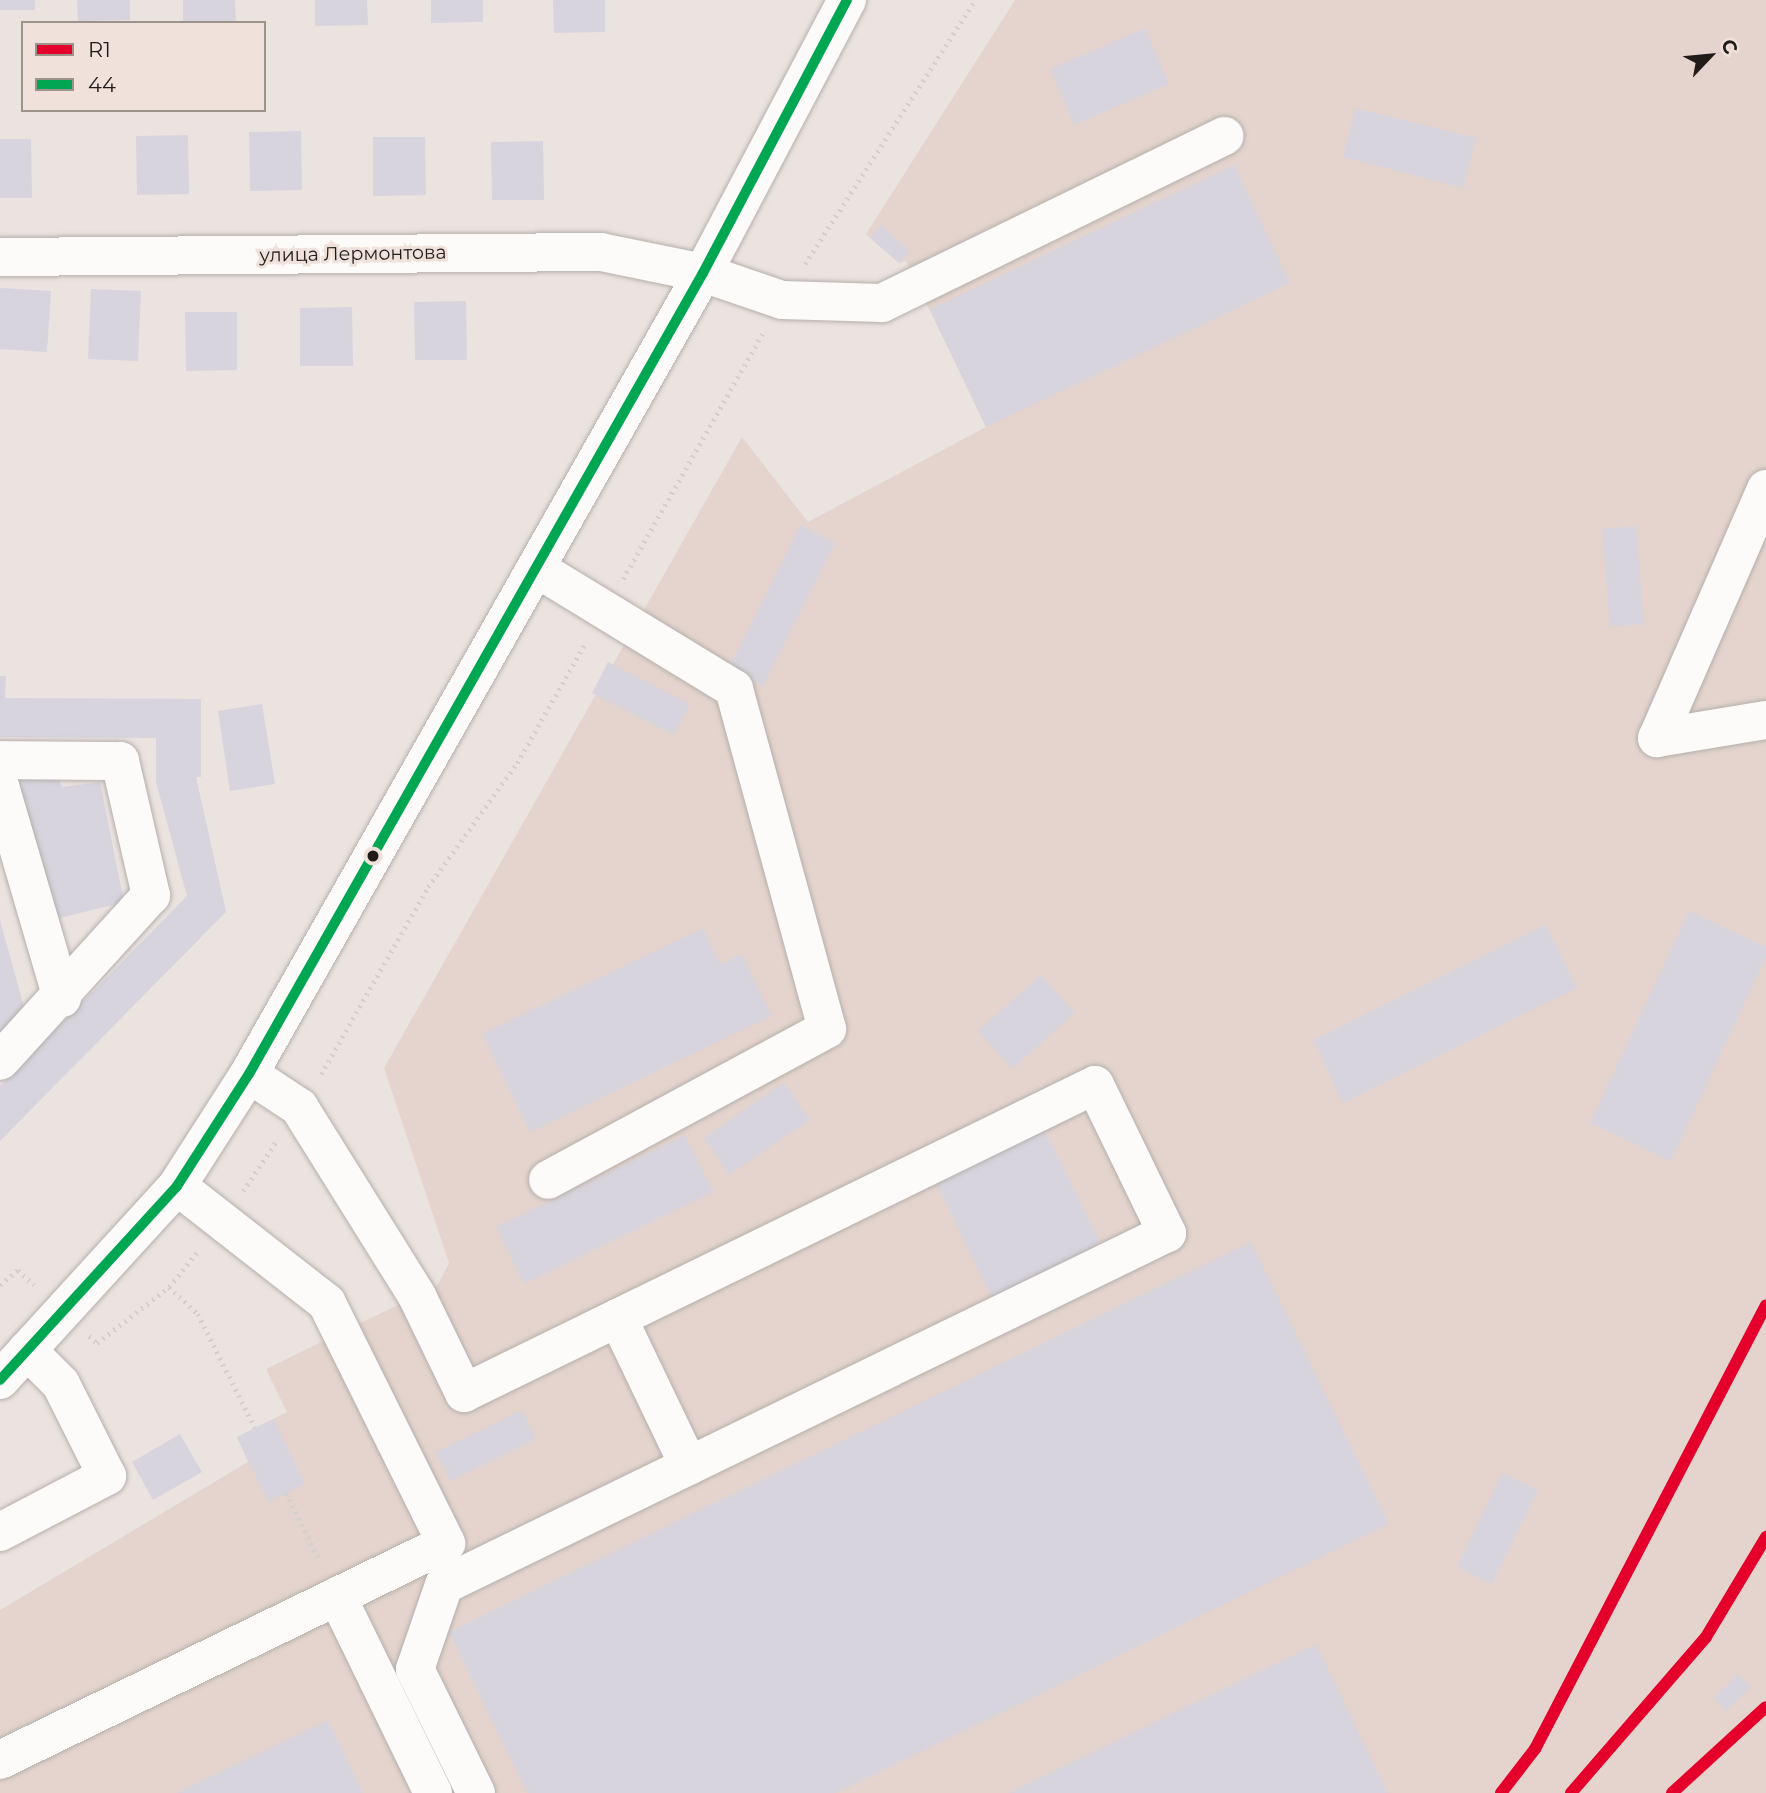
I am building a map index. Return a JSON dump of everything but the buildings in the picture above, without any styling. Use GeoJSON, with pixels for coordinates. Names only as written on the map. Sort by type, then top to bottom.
{"type":"FeatureCollection","features":[{"type":"Feature","properties":{"kind":"main road"},"geometry":{"type":"LineString","coordinates":[[0,1380],[27,1350],[65,1315],[177,1186],[249,1074],[703,273],[847,0]]}},
{"type":"Feature","properties":{"kind":"main road","name":"улица Лермонтова"},"geometry":{"type":"LineString","coordinates":[[0,257],[601,252],[703,273],[782,300],[882,303],[1225,136]]}},
{"type":"Feature","properties":{"kind":"main road"},"geometry":{"type":"LineString","coordinates":[[1766,489],[1657,738],[1766,720]]}},
{"type":"Feature","properties":{"kind":"main road"},"geometry":{"type":"LineString","coordinates":[[536,568],[603,614],[734,689],[827,1029],[548,1180]]}},
{"type":"Feature","properties":{"kind":"main road"},"geometry":{"type":"LineString","coordinates":[[0,760],[120,761],[151,895],[62,998],[0,1061]]}},
{"type":"Feature","properties":{"kind":"main road"},"geometry":{"type":"LineString","coordinates":[[0,786],[62,998]]}},
{"type":"Feature","properties":{"kind":"main road"},"geometry":{"type":"LineString","coordinates":[[249,1074],[299,1107],[417,1296],[464,1393],[1095,1085],[1167,1233],[444,1585],[415,1669],[476,1793]]}},
{"type":"Feature","properties":{"kind":"main road"},"geometry":{"type":"LineString","coordinates":[[0,1760],[446,1542],[327,1303],[177,1186]]}},
{"type":"Feature","properties":{"kind":"main road"},"geometry":{"type":"LineString","coordinates":[[618,1318],[689,1466]]}},
{"type":"Feature","properties":{"kind":"main road"},"geometry":{"type":"LineString","coordinates":[[0,1532],[107,1476],[61,1384],[27,1350]]}},
{"type":"Feature","properties":{"kind":"main road"},"geometry":{"type":"LineString","coordinates":[[337,1596],[433,1793]]}},
{"type":"Feature","properties":{"kind":"path"},"geometry":{"type":"LineString","coordinates":[[0,1285],[18,1270],[97,1343],[169,1287],[223,1220],[299,1107],[428,887],[517,763],[782,300],[975,0]]}},
{"type":"Feature","properties":{"kind":"path"},"geometry":{"type":"LineString","coordinates":[[169,1287],[198,1314],[255,1428]]}},
{"type":"Feature","properties":{"kind":"path"},"geometry":{"type":"LineString","coordinates":[[286,1493],[337,1596]]}},
{"type":"Feature","properties":{"kind":"shaded area"},"geometry":{"type":"Polygon","coordinates":[[[1015,0],[1766,0],[1766,1793],[0,1793],[0,1610],[248,1462],[237,1437],[287,1412],[266,1369],[437,1286],[449,1263],[384,1068],[742,437],[808,522],[986,427],[906,261],[899,263],[866,234],[1015,0]]]}},
{"type":"Feature","properties":{"kind":"transit line","name":"44"},"geometry":{"type":"LineString","coordinates":[[0,1380],[177,1186],[249,1074],[703,273],[847,0]]}},
{"type":"Feature","properties":{"kind":"transit line","name":"R1"},"geometry":{"type":"LineString","coordinates":[[1501,1793],[1535,1749],[1766,1305]]}},
{"type":"Feature","properties":{"kind":"transit line","name":"R1"},"geometry":{"type":"LineString","coordinates":[[1571,1793],[1706,1637],[1766,1537]]}},
{"type":"Feature","properties":{"kind":"transit line","name":"R1"},"geometry":{"type":"LineString","coordinates":[[1672,1793],[1766,1707]]}}]}
